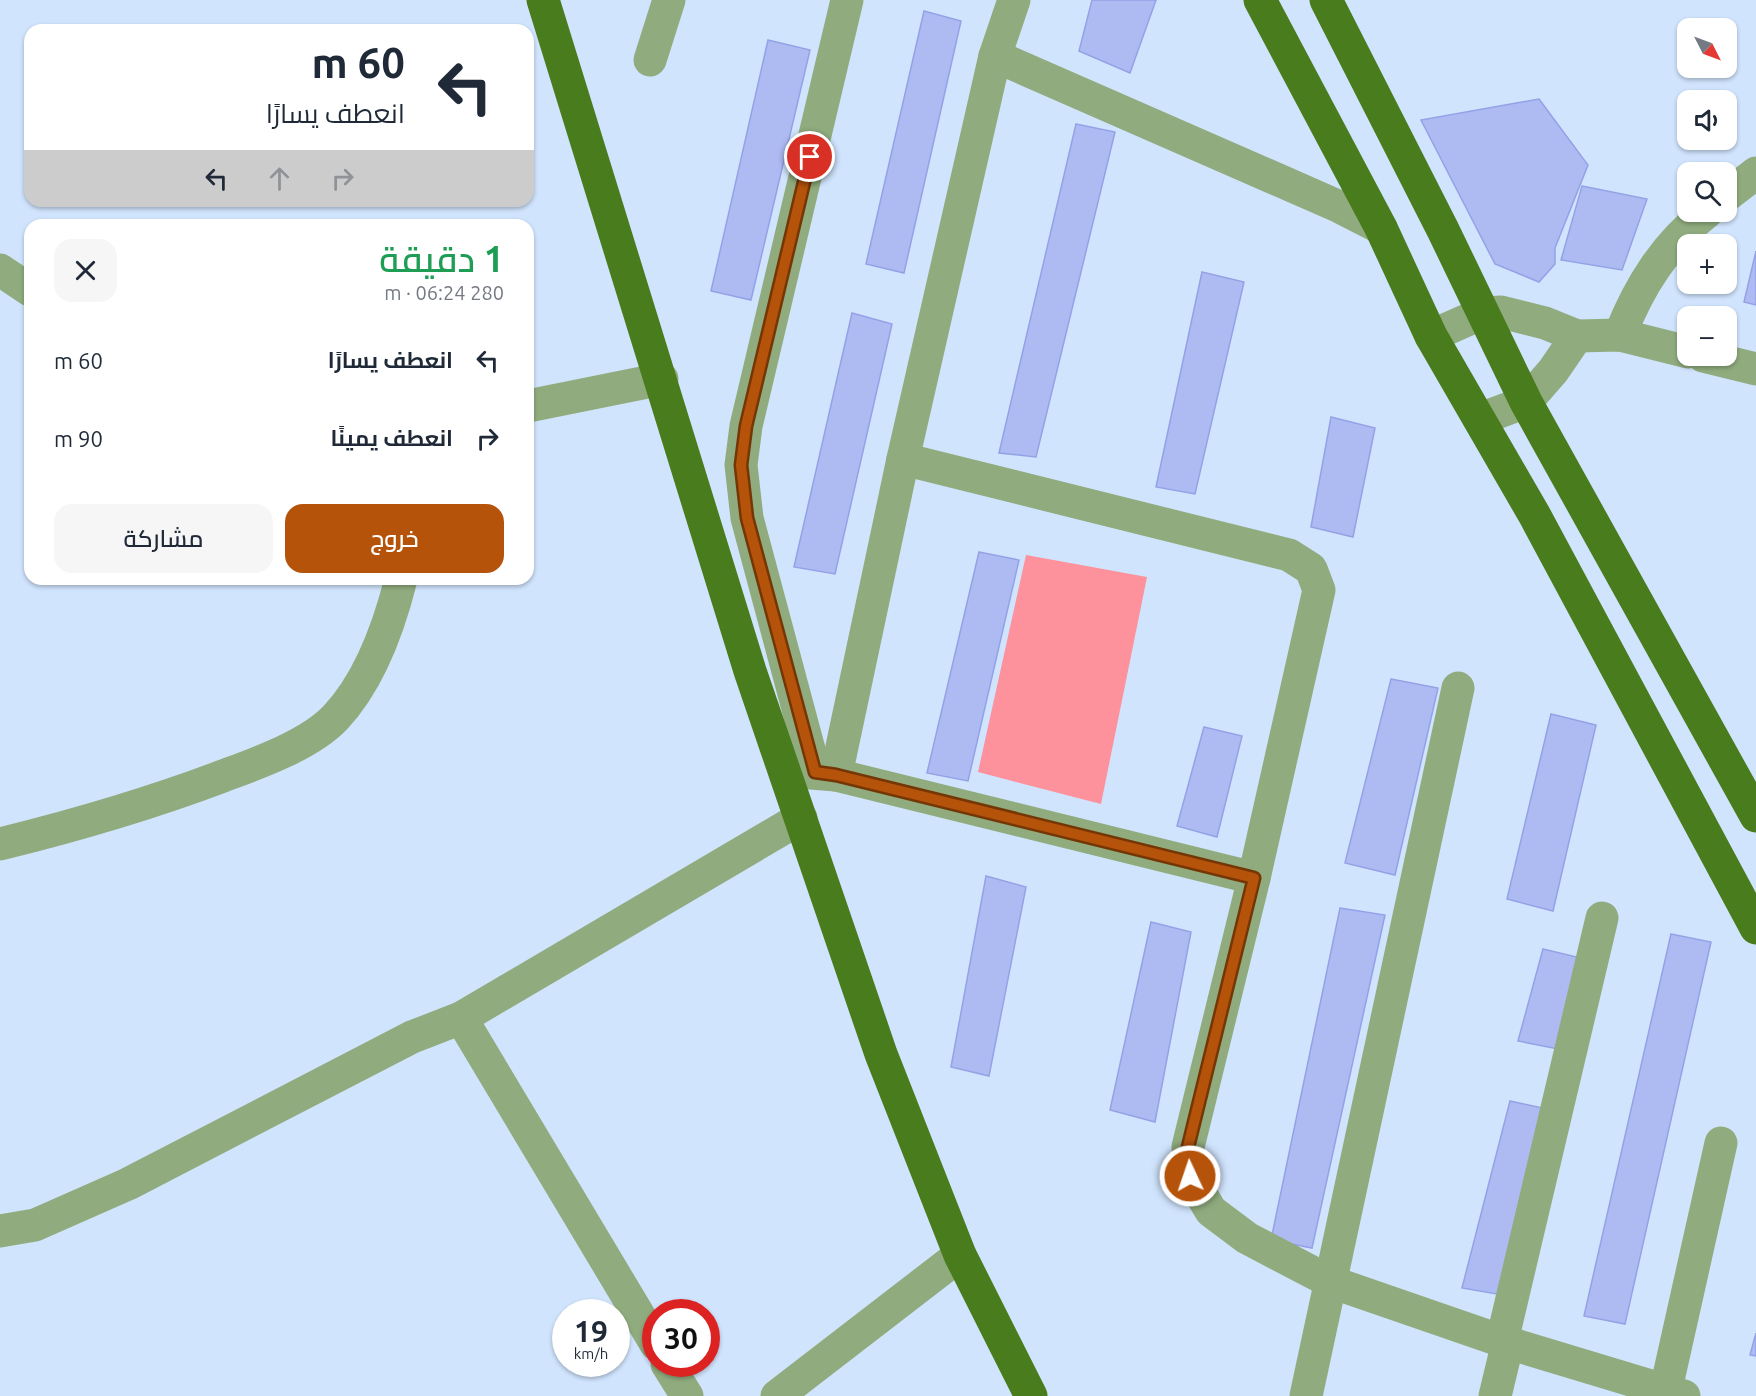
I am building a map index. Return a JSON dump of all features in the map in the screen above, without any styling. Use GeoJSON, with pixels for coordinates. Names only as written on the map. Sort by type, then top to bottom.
{"type":"FeatureCollection","features":[{"type":"Feature","properties":{"kind":"main road"},"geometry":{"type":"LineString","coordinates":[[543,0],[662,379],[750,671],[812,773],[801,818],[881,1054],[960,1255],[1032,1396]]}},
{"type":"Feature","properties":{"kind":"main road"},"geometry":{"type":"LineString","coordinates":[[1260,0],[1381,228],[1431,336],[1480,419],[1756,928]]}},
{"type":"Feature","properties":{"kind":"main road"},"geometry":{"type":"LineString","coordinates":[[1326,0],[1526,402],[1756,816]]}},
{"type":"Feature","properties":{"kind":"street"},"geometry":{"type":"LineString","coordinates":[[650,60],[669,0]]}},
{"type":"Feature","properties":{"kind":"street"},"geometry":{"type":"LineString","coordinates":[[812,773],[747,518],[741,465],[746,426],[847,0]]}},
{"type":"Feature","properties":{"kind":"street"},"geometry":{"type":"LineString","coordinates":[[812,773],[903,459],[995,56],[1014,0]]}},
{"type":"Feature","properties":{"kind":"street"},"geometry":{"type":"LineString","coordinates":[[995,56],[1340,207],[1381,228]]}},
{"type":"Feature","properties":{"kind":"street"},"geometry":{"type":"LineString","coordinates":[[1737,188],[1756,173]]}},
{"type":"Feature","properties":{"kind":"street"},"geometry":{"type":"LineString","coordinates":[[1620,335],[1631,307],[1654,265],[1682,231],[1694,222]]}},
{"type":"Feature","properties":{"kind":"street"},"geometry":{"type":"LineString","coordinates":[[0,270],[24,286]]}},
{"type":"Feature","properties":{"kind":"street"},"geometry":{"type":"LineString","coordinates":[[1431,336],[1483,313],[1501,312],[1523,316],[1578,336],[1620,335],[1677,349]]}},
{"type":"Feature","properties":{"kind":"street"},"geometry":{"type":"LineString","coordinates":[[1480,419],[1526,402],[1553,371],[1578,336]]}},
{"type":"Feature","properties":{"kind":"street"},"geometry":{"type":"LineString","coordinates":[[1737,364],[1756,369]]}},
{"type":"Feature","properties":{"kind":"street"},"geometry":{"type":"LineString","coordinates":[[534,405],[662,379]]}},
{"type":"Feature","properties":{"kind":"street"},"geometry":{"type":"LineString","coordinates":[[903,459],[1289,555],[1311,569],[1319,590],[1254,878],[1188,1147],[1190,1176],[1211,1210],[1247,1238],[1331,1282],[1505,1341],[1675,1393],[1721,1143]]}},
{"type":"Feature","properties":{"kind":"street"},"geometry":{"type":"LineString","coordinates":[[0,844],[136,808],[279,756],[333,720],[353,698],[367,672],[393,611],[400,585]]}},
{"type":"Feature","properties":{"kind":"street"},"geometry":{"type":"LineString","coordinates":[[1306,1396],[1458,688]]}},
{"type":"Feature","properties":{"kind":"street"},"geometry":{"type":"LineString","coordinates":[[812,773],[1254,878]]}},
{"type":"Feature","properties":{"kind":"street"},"geometry":{"type":"LineString","coordinates":[[0,1231],[35,1225],[128,1184],[412,1037],[461,1018],[801,818]]}},
{"type":"Feature","properties":{"kind":"street"},"geometry":{"type":"LineString","coordinates":[[1495,1396],[1505,1341],[1602,918]]}},
{"type":"Feature","properties":{"kind":"street"},"geometry":{"type":"LineString","coordinates":[[461,1018],[642,1321]]}},
{"type":"Feature","properties":{"kind":"street"},"geometry":{"type":"LineString","coordinates":[[777,1396],[960,1255]]}},
{"type":"Feature","properties":{"kind":"street"},"geometry":{"type":"LineString","coordinates":[[676,1377],[687,1396]]}},
{"type":"Feature","properties":{"kind":"shaded area"},"geometry":{"type":"Polygon","coordinates":[[[1026,555],[1147,577],[1101,804],[978,772],[1026,555]]]}},
{"type":"Feature","properties":{"kind":"building"},"geometry":{"type":"Polygon","coordinates":[[[1092,0],[1156,0],[1130,73],[1079,51],[1092,0]]]}},
{"type":"Feature","properties":{"kind":"building"},"geometry":{"type":"Polygon","coordinates":[[[924,11],[961,21],[904,273],[866,264],[924,11]]]}},
{"type":"Feature","properties":{"kind":"building"},"geometry":{"type":"Polygon","coordinates":[[[768,40],[810,50],[751,300],[711,291],[768,40]]]}},
{"type":"Feature","properties":{"kind":"building"},"geometry":{"type":"Polygon","coordinates":[[[1539,99],[1588,165],[1555,248],[1555,264],[1539,282],[1495,264],[1421,120],[1539,99]]]}},
{"type":"Feature","properties":{"kind":"building"},"geometry":{"type":"Polygon","coordinates":[[[1076,124],[1115,132],[1036,457],[999,453],[1076,124]]]}},
{"type":"Feature","properties":{"kind":"building"},"geometry":{"type":"Polygon","coordinates":[[[1582,186],[1647,199],[1622,270],[1561,260],[1582,186]]]}},
{"type":"Feature","properties":{"kind":"building"},"geometry":{"type":"Polygon","coordinates":[[[1756,251],[1756,305],[1744,302],[1756,251]]]}},
{"type":"Feature","properties":{"kind":"building"},"geometry":{"type":"Polygon","coordinates":[[[1202,272],[1244,282],[1195,494],[1156,487],[1202,272]]]}},
{"type":"Feature","properties":{"kind":"building"},"geometry":{"type":"Polygon","coordinates":[[[852,313],[892,324],[835,574],[794,567],[852,313]]]}},
{"type":"Feature","properties":{"kind":"building"},"geometry":{"type":"Polygon","coordinates":[[[1331,417],[1375,428],[1353,537],[1311,527],[1331,417]]]}},
{"type":"Feature","properties":{"kind":"building"},"geometry":{"type":"Polygon","coordinates":[[[979,552],[1019,560],[968,781],[927,773],[979,552]]]}},
{"type":"Feature","properties":{"kind":"building"},"geometry":{"type":"Polygon","coordinates":[[[1391,679],[1438,688],[1395,875],[1345,863],[1391,679]]]}},
{"type":"Feature","properties":{"kind":"building"},"geometry":{"type":"Polygon","coordinates":[[[1551,714],[1596,725],[1553,911],[1507,899],[1551,714]]]}},
{"type":"Feature","properties":{"kind":"building"},"geometry":{"type":"Polygon","coordinates":[[[1204,727],[1242,736],[1217,837],[1177,826],[1204,727]]]}},
{"type":"Feature","properties":{"kind":"building"},"geometry":{"type":"Polygon","coordinates":[[[986,876],[1026,887],[989,1076],[951,1067],[986,876]]]}},
{"type":"Feature","properties":{"kind":"building"},"geometry":{"type":"Polygon","coordinates":[[[1340,908],[1385,915],[1312,1248],[1271,1240],[1340,908]]]}},
{"type":"Feature","properties":{"kind":"building"},"geometry":{"type":"Polygon","coordinates":[[[1151,922],[1191,932],[1155,1122],[1110,1110],[1151,922]]]}},
{"type":"Feature","properties":{"kind":"building"},"geometry":{"type":"Polygon","coordinates":[[[1671,934],[1711,942],[1625,1324],[1584,1316],[1671,934]]]}},
{"type":"Feature","properties":{"kind":"building"},"geometry":{"type":"Polygon","coordinates":[[[1543,949],[1581,958],[1564,1050],[1518,1041],[1543,949]]]}},
{"type":"Feature","properties":{"kind":"building"},"geometry":{"type":"Polygon","coordinates":[[[1510,1101],[1552,1110],[1508,1296],[1462,1288],[1510,1101]]]}},
{"type":"Feature","properties":{"kind":"building"},"geometry":{"type":"Polygon","coordinates":[[[1756,1333],[1756,1356],[1750,1355],[1756,1333]]]}},
{"type":"Feature","properties":{"kind":"route"},"geometry":{"type":"LineString","coordinates":[[810,157],[746,426],[741,465],[747,518],[815,772],[836,775],[1254,878],[1188,1147],[1190,1176]]}}]}
